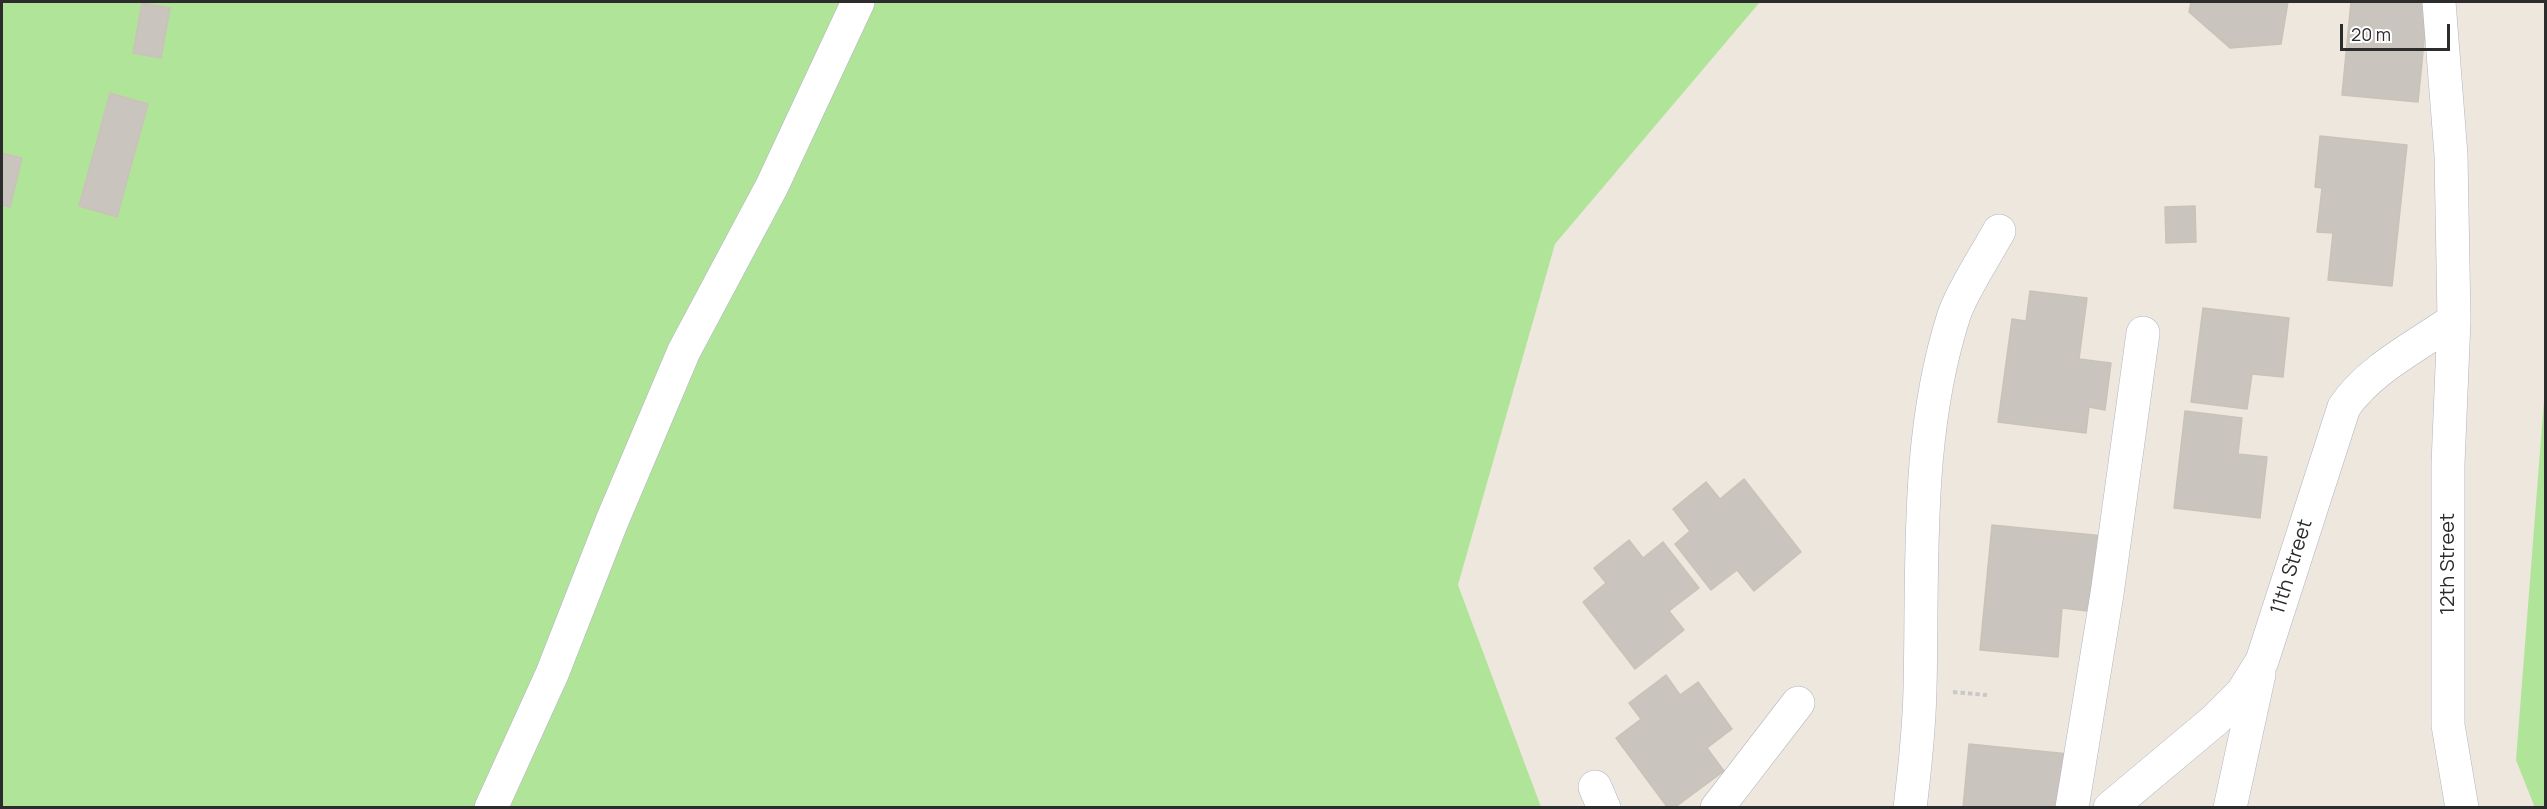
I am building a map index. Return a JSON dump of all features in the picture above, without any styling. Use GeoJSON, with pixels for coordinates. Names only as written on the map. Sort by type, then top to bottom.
{"type":"FeatureCollection","features":[{"type":"Feature","properties":{"kind":"street"},"geometry":{"type":"LineString","coordinates":[[491,807],[552,674],[612,521],[684,351],[772,186],[858,2]]}},
{"type":"Feature","properties":{"kind":"street","name":"12th Street"},"geometry":{"type":"LineString","coordinates":[[2439,2],[2451,155],[2454,320],[2448,464],[2448,725],[2462,807]]}},
{"type":"Feature","properties":{"kind":"street"},"geometry":{"type":"LineString","coordinates":[[1910,807],[1918,739],[1921,572],[1931,411],[1940,363],[1955,313],[1999,231]]}},
{"type":"Feature","properties":{"kind":"street","name":"11th Street"},"geometry":{"type":"LineString","coordinates":[[2110,807],[2215,720],[2242,693],[2262,661],[2344,407],[2356,389],[2454,320]]}},
{"type":"Feature","properties":{"kind":"street"},"geometry":{"type":"LineString","coordinates":[[2072,807],[2107,594],[2143,333]]}},
{"type":"Feature","properties":{"kind":"street"},"geometry":{"type":"LineString","coordinates":[[2230,807],[2262,661]]}},
{"type":"Feature","properties":{"kind":"street"},"geometry":{"type":"LineString","coordinates":[[1717,807],[1798,703]]}},
{"type":"Feature","properties":{"kind":"green space"},"geometry":{"type":"Polygon","coordinates":[[[2,2],[1760,2],[1555,244],[1458,585],[1541,807],[2,808],[2,2]]]}},
{"type":"Feature","properties":{"kind":"green space"},"geometry":{"type":"Polygon","coordinates":[[[2545,387],[2546,807],[2535,808],[2516,760],[2545,387]]]}},
{"type":"Feature","properties":{"kind":"building"},"geometry":{"type":"Polygon","coordinates":[[[2191,2],[2288,2],[2281,44],[2230,48],[2189,12],[2191,2]]]}},
{"type":"Feature","properties":{"kind":"building"},"geometry":{"type":"Polygon","coordinates":[[[2351,2],[2428,2],[2418,102],[2342,95],[2351,2]]]}},
{"type":"Feature","properties":{"kind":"building"},"geometry":{"type":"Polygon","coordinates":[[[142,3],[170,8],[161,58],[133,53],[142,3]]]}},
{"type":"Feature","properties":{"kind":"building"},"geometry":{"type":"Polygon","coordinates":[[[110,93],[148,104],[117,217],[79,206],[110,93]]]}},
{"type":"Feature","properties":{"kind":"building"},"geometry":{"type":"Polygon","coordinates":[[[2320,136],[2407,145],[2392,286],[2328,280],[2333,233],[2317,232],[2322,188],[2315,187],[2320,136]]]}},
{"type":"Feature","properties":{"kind":"building"},"geometry":{"type":"Polygon","coordinates":[[[2,153],[22,158],[10,207],[2,205],[2,153]]]}},
{"type":"Feature","properties":{"kind":"building"},"geometry":{"type":"Polygon","coordinates":[[[2195,206],[2196,242],[2166,243],[2165,207],[2195,206]]]}},
{"type":"Feature","properties":{"kind":"building"},"geometry":{"type":"Polygon","coordinates":[[[2030,291],[2087,298],[2079,359],[2111,363],[2105,410],[2089,407],[2086,433],[1998,422],[2012,319],[2026,321],[2030,291]]]}},
{"type":"Feature","properties":{"kind":"building"},"geometry":{"type":"Polygon","coordinates":[[[2203,308],[2289,318],[2283,377],[2252,374],[2247,409],[2191,402],[2203,308]]]}},
{"type":"Feature","properties":{"kind":"building"},"geometry":{"type":"Polygon","coordinates":[[[2185,411],[2242,418],[2238,454],[2267,457],[2260,518],[2174,508],[2185,411]]]}},
{"type":"Feature","properties":{"kind":"building"},"geometry":{"type":"Polygon","coordinates":[[[1744,479],[1801,552],[1754,591],[1737,570],[1711,590],[1675,544],[1690,531],[1673,509],[1706,482],[1720,499],[1744,479]]]}},
{"type":"Feature","properties":{"kind":"building"},"geometry":{"type":"Polygon","coordinates":[[[1992,525],[2104,536],[2096,612],[2062,608],[2058,657],[1980,650],[1992,525]]]}},
{"type":"Feature","properties":{"kind":"building"},"geometry":{"type":"Polygon","coordinates":[[[1629,540],[1643,558],[1663,542],[1699,588],[1669,611],[1684,630],[1635,669],[1583,602],[1606,583],[1594,568],[1629,540]]]}},
{"type":"Feature","properties":{"kind":"building"},"geometry":{"type":"Polygon","coordinates":[[[1666,675],[1680,695],[1698,682],[1732,729],[1707,748],[1724,771],[1674,808],[1668,808],[1616,738],[1641,719],[1629,703],[1666,675]]]}},
{"type":"Feature","properties":{"kind":"building"},"geometry":{"type":"Polygon","coordinates":[[[1969,744],[2069,754],[2064,808],[1963,808],[1969,744]]]}}]}
